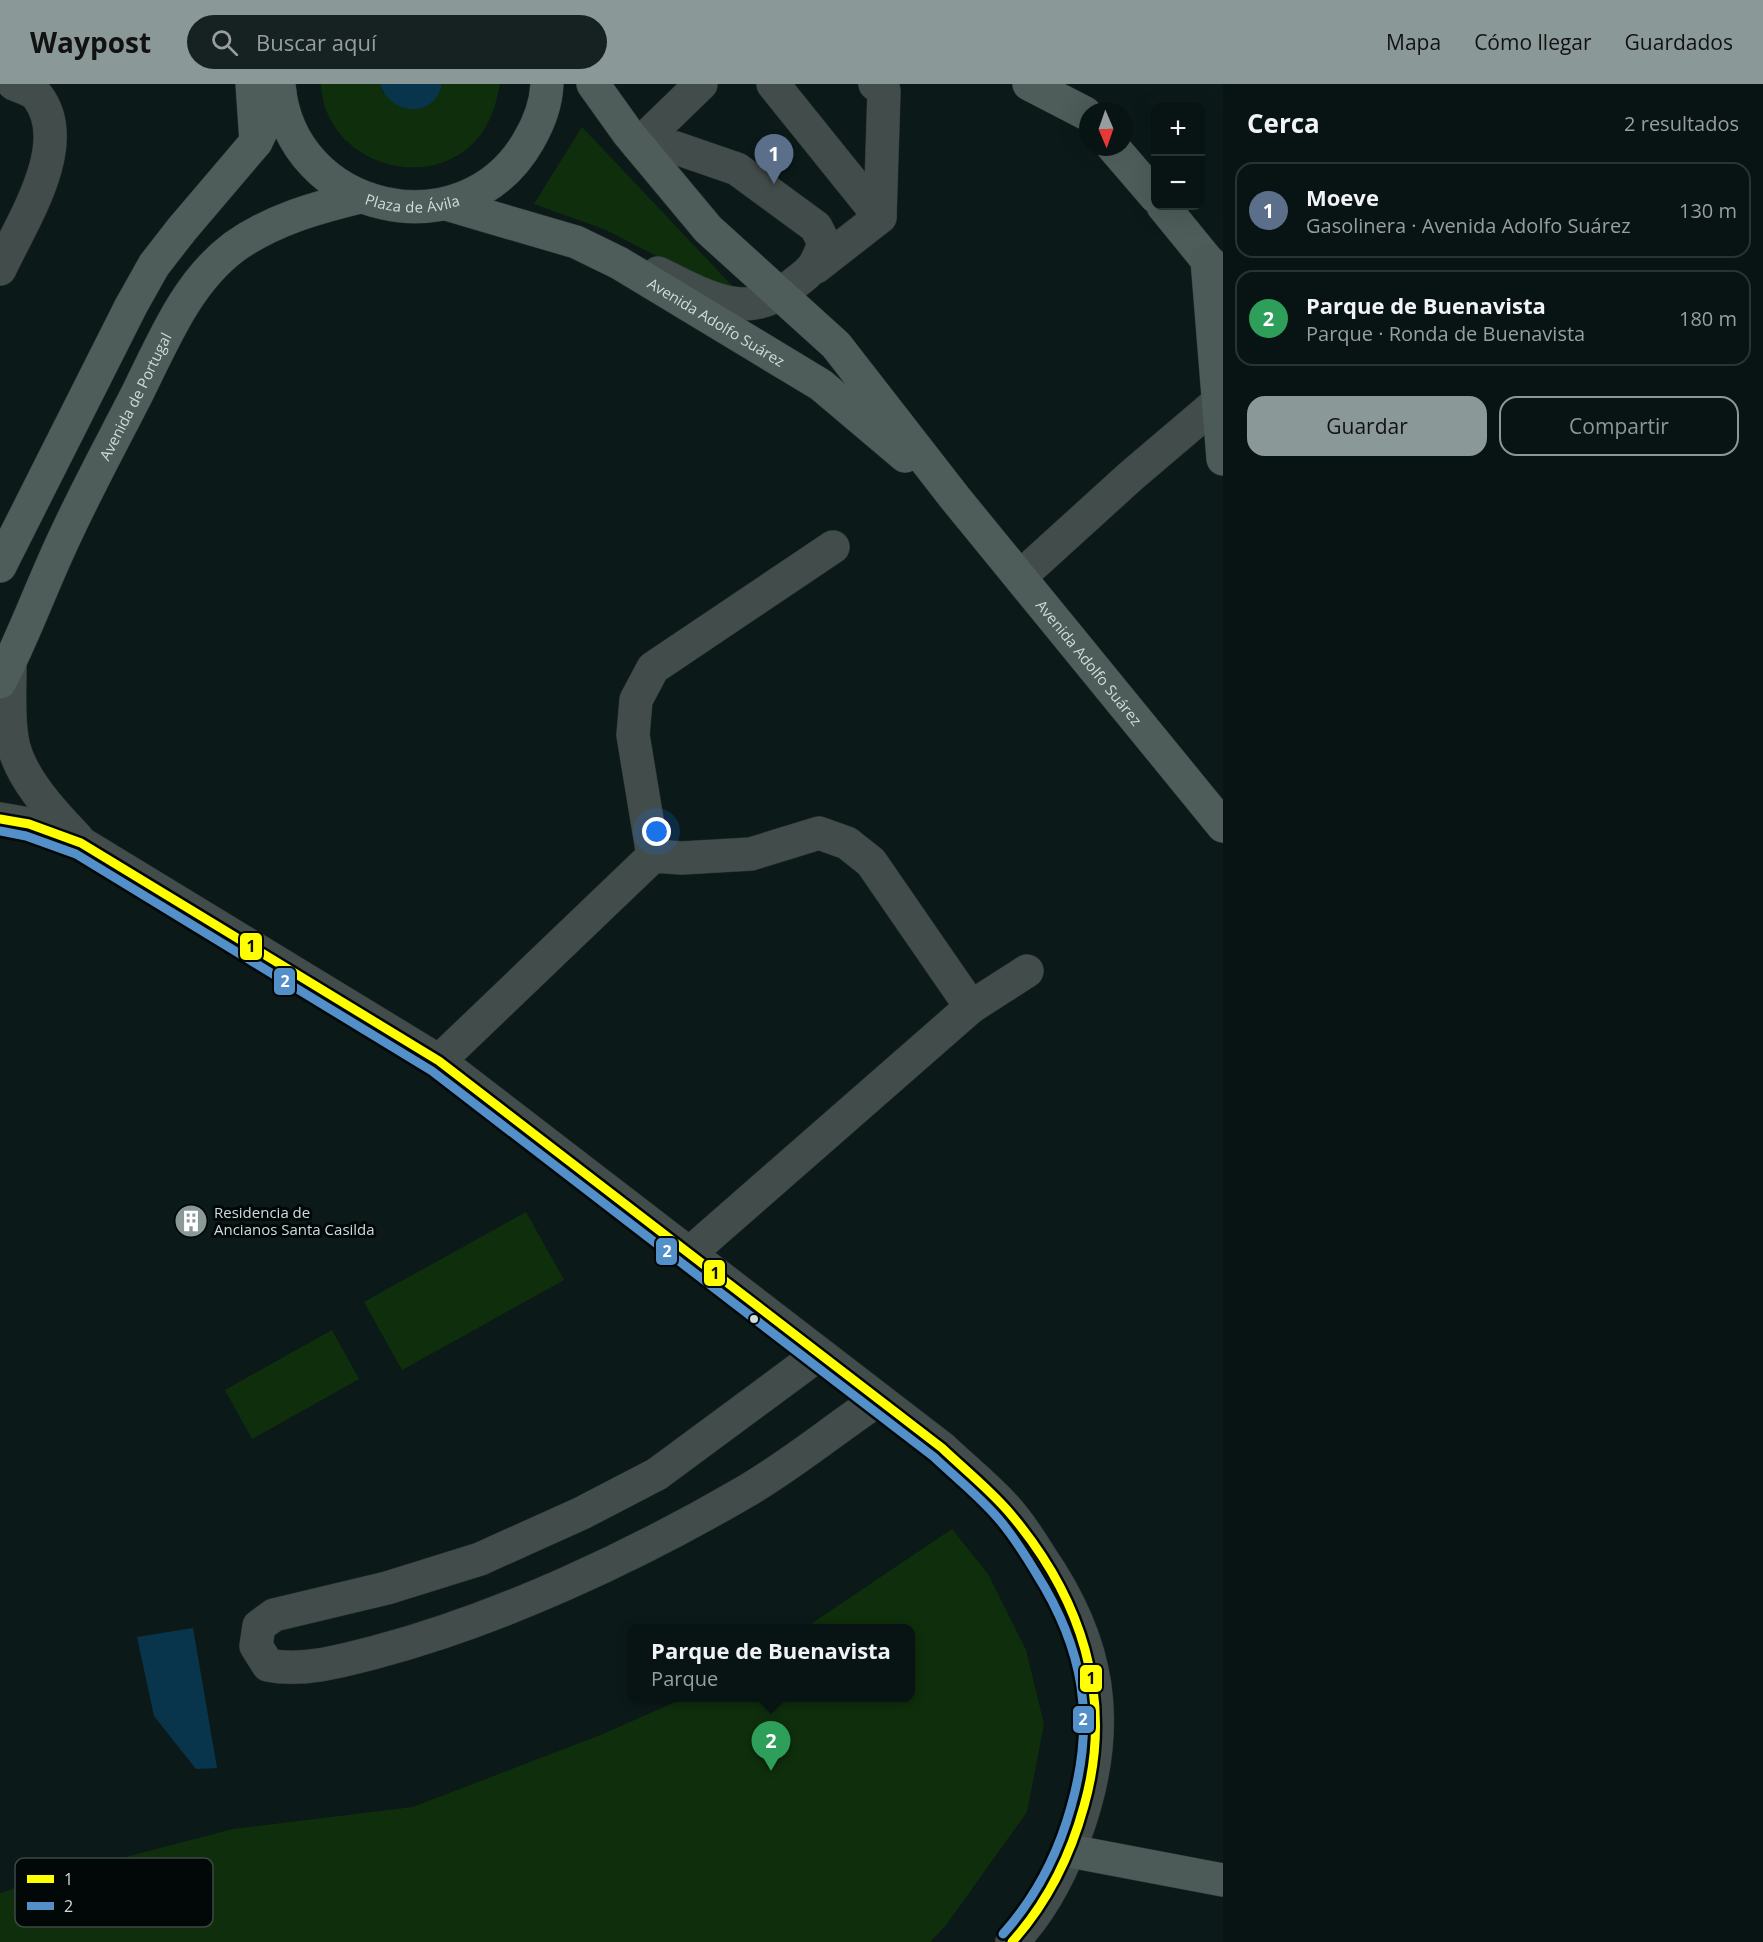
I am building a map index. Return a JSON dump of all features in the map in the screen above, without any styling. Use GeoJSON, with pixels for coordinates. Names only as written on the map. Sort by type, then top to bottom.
{"type":"FeatureCollection","features":[{"type":"Feature","properties":{"kind":"highway"},"geometry":{"type":"LineString","coordinates":[[1215,268],[1218,402],[1223,459]]}},
{"type":"Feature","properties":{"kind":"highway"},"geometry":{"type":"LineString","coordinates":[[1070,1851],[1223,1880]]}},
{"type":"Feature","properties":{"kind":"main road","name":"Avenida Adolfo Suárez"},"geometry":{"type":"LineString","coordinates":[[593,84],[638,145],[708,229],[836,345],[955,498],[1021,576],[1221,824]]}},
{"type":"Feature","properties":{"kind":"main road"},"geometry":{"type":"LineString","coordinates":[[1029,84],[1079,104]]}},
{"type":"Feature","properties":{"kind":"main road"},"geometry":{"type":"LineString","coordinates":[[2,560],[126,315],[154,265],[256,142],[270,87]]}},
{"type":"Feature","properties":{"kind":"main road","name":"Plaza de Ávila"},"geometry":{"type":"LineString","coordinates":[[270,87],[289,126],[307,155],[330,180],[360,197],[417,208],[446,204],[475,193],[501,176],[522,153],[537,126],[551,88]]}},
{"type":"Feature","properties":{"kind":"main road"},"geometry":{"type":"LineString","coordinates":[[1121,156],[1151,192]]}},
{"type":"Feature","properties":{"kind":"main road","name":"Avenida de Portugal"},"geometry":{"type":"LineString","coordinates":[[5,673],[68,529],[170,327],[192,292],[214,265],[234,248],[267,227],[299,214],[360,197]]}},
{"type":"Feature","properties":{"kind":"main road","name":"Avenida Adolfo Suárez"},"geometry":{"type":"LineString","coordinates":[[446,204],[576,242],[619,263],[821,385],[955,498]]}},
{"type":"Feature","properties":{"kind":"main road"},"geometry":{"type":"LineString","coordinates":[[1166,210],[1215,268]]}},
{"type":"Feature","properties":{"kind":"street"},"geometry":{"type":"LineString","coordinates":[[2,260],[48,168],[51,123],[38,95],[14,84]]}},
{"type":"Feature","properties":{"kind":"street"},"geometry":{"type":"LineString","coordinates":[[638,145],[701,84]]}},
{"type":"Feature","properties":{"kind":"street"},"geometry":{"type":"LineString","coordinates":[[773,84],[880,217]]}},
{"type":"Feature","properties":{"kind":"street"},"geometry":{"type":"LineString","coordinates":[[875,84],[884,91],[880,217]]}},
{"type":"Feature","properties":{"kind":"street"},"geometry":{"type":"LineString","coordinates":[[638,145],[676,148],[737,169],[816,227],[824,243],[816,267]]}},
{"type":"Feature","properties":{"kind":"street"},"geometry":{"type":"LineString","coordinates":[[619,263],[659,273],[724,302],[748,306],[782,294],[880,217]]}},
{"type":"Feature","properties":{"kind":"street"},"geometry":{"type":"LineString","coordinates":[[1021,576],[1131,476],[1218,402]]}},
{"type":"Feature","properties":{"kind":"street"},"geometry":{"type":"LineString","coordinates":[[653,856],[633,735],[636,700],[653,668],[833,547]]}},
{"type":"Feature","properties":{"kind":"street"},"geometry":{"type":"LineString","coordinates":[[5,673],[12,741],[28,778],[52,812],[81,843]]}},
{"type":"Feature","properties":{"kind":"street"},"geometry":{"type":"LineString","coordinates":[[0,819],[29,824],[81,843],[439,1061],[690,1253],[818,1355],[942,1448],[1002,1504],[1053,1574],[1074,1611],[1089,1651],[1097,1692],[1096,1748],[1086,1802],[1070,1851],[1046,1897],[1012,1942]]}},
{"type":"Feature","properties":{"kind":"street"},"geometry":{"type":"LineString","coordinates":[[439,1061],[653,856],[682,858],[751,854],[819,833],[847,843],[871,862],[971,1007]]}},
{"type":"Feature","properties":{"kind":"street"},"geometry":{"type":"LineString","coordinates":[[690,1253],[971,1007],[1027,971]]}},
{"type":"Feature","properties":{"kind":"street"},"geometry":{"type":"LineString","coordinates":[[818,1355],[657,1474],[582,1513],[480,1559],[387,1588],[274,1615],[259,1626],[256,1646],[268,1665],[286,1669],[343,1661],[447,1630],[643,1547],[745,1492],[878,1400]]}},
{"type":"Feature","properties":{"kind":"green space"},"geometry":{"type":"Polygon","coordinates":[[[321,84],[380,84],[383,93],[441,88],[442,84],[500,84],[492,112],[478,138],[457,156],[432,165],[407,167],[382,162],[359,150],[340,133],[327,111],[321,84]]]}},
{"type":"Feature","properties":{"kind":"green space"},"geometry":{"type":"Polygon","coordinates":[[[582,127],[737,291],[715,286],[604,229],[534,204],[582,127]]]}},
{"type":"Feature","properties":{"kind":"green space"},"geometry":{"type":"Polygon","coordinates":[[[526,1212],[564,1280],[402,1370],[364,1302],[526,1212]]]}},
{"type":"Feature","properties":{"kind":"green space"},"geometry":{"type":"Polygon","coordinates":[[[332,1330],[359,1379],[252,1439],[225,1390],[332,1330]]]}},
{"type":"Feature","properties":{"kind":"green space"},"geometry":{"type":"Polygon","coordinates":[[[952,1529],[988,1574],[1026,1650],[1044,1724],[1027,1812],[946,1925],[930,1942],[0,1942],[0,1893],[15,1888],[15,1927],[213,1927],[213,1858],[122,1858],[233,1829],[413,1807],[603,1734],[675,1702],[915,1702],[915,1624],[811,1624],[952,1529]]]}},
{"type":"Feature","properties":{"kind":"water"},"geometry":{"type":"Polygon","coordinates":[[[380,84],[442,84],[437,96],[430,104],[412,109],[393,102],[385,94],[380,84]]]}},
{"type":"Feature","properties":{"kind":"water"},"geometry":{"type":"Polygon","coordinates":[[[193,1628],[217,1768],[196,1769],[154,1716],[137,1637],[193,1628]]]}},
{"type":"Feature","properties":{"kind":"transit line","name":"1"},"geometry":{"type":"LineString","coordinates":[[0,819],[29,824],[81,843],[439,1061],[942,1448],[1008,1511],[1055,1578],[1072,1613],[1085,1650],[1093,1687],[1095,1726],[1093,1766],[1084,1806],[1072,1843],[1046,1895],[1012,1942]]}},
{"type":"Feature","properties":{"kind":"transit line","name":"2"},"geometry":{"type":"LineString","coordinates":[[0,831],[26,836],[76,854],[432,1071],[934,1457],[990,1509],[1027,1558],[1065,1629],[1075,1657],[1084,1714],[1079,1775],[1060,1841],[1036,1890],[1003,1934]]}},
{"type":"Feature","properties":{"kind":"place","name":"Moeve"},"geometry":{"type":"Point","coordinates":[774,184]}},
{"type":"Feature","properties":{"kind":"place","name":"Residencia de Ancianos Santa Casilda"},"geometry":{"type":"Point","coordinates":[191,1221]}},
{"type":"Feature","properties":{"kind":"place","name":"Parque de Buenavista"},"geometry":{"type":"Point","coordinates":[771,1771]}}]}
